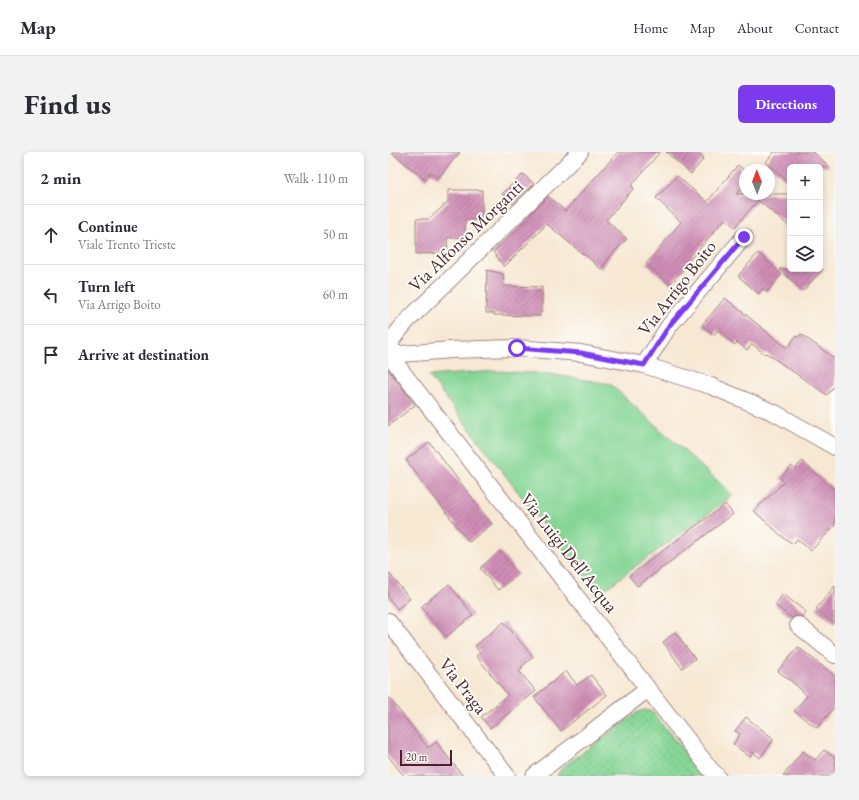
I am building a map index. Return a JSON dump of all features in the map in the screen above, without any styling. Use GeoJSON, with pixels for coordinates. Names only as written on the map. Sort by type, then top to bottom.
{"type":"FeatureCollection","features":[{"type":"Feature","properties":{"kind":"street","name":"Via Alfonso Morganti"},"geometry":{"type":"LineString","coordinates":[[389,355],[392,339],[407,321],[580,152]]}},
{"type":"Feature","properties":{"kind":"street","name":"Via Arrigo Boito"},"geometry":{"type":"LineString","coordinates":[[644,365],[669,326],[744,237]]}},
{"type":"Feature","properties":{"kind":"street"},"geometry":{"type":"LineString","coordinates":[[389,355],[452,350],[517,348],[581,353],[644,365],[711,386],[774,413],[835,447]]}},
{"type":"Feature","properties":{"kind":"street","name":"Via Luigi Dell'Acqua"},"geometry":{"type":"LineString","coordinates":[[389,355],[710,769],[717,776]]}},
{"type":"Feature","properties":{"kind":"street"},"geometry":{"type":"LineString","coordinates":[[798,625],[835,655]]}},
{"type":"Feature","properties":{"kind":"street","name":"Via Praga"},"geometry":{"type":"LineString","coordinates":[[390,627],[507,776]]}},
{"type":"Feature","properties":{"kind":"street"},"geometry":{"type":"LineString","coordinates":[[534,776],[648,689]]}},
{"type":"Feature","properties":{"kind":"green space"},"geometry":{"type":"Polygon","coordinates":[[[496,371],[549,374],[610,384],[733,495],[597,595],[429,376],[496,371]]]}},
{"type":"Feature","properties":{"kind":"green space"},"geometry":{"type":"Polygon","coordinates":[[[644,710],[650,711],[654,714],[704,776],[557,776],[563,767],[638,712],[644,710]]]}},
{"type":"Feature","properties":{"kind":"building"},"geometry":{"type":"Polygon","coordinates":[[[391,152],[460,152],[438,178],[430,172],[426,180],[391,152]]]}},
{"type":"Feature","properties":{"kind":"building"},"geometry":{"type":"Polygon","coordinates":[[[618,152],[660,152],[631,186],[634,188],[606,220],[627,239],[613,253],[601,269],[547,224],[504,267],[493,252],[529,217],[528,216],[548,196],[565,211],[618,152]]]}},
{"type":"Feature","properties":{"kind":"building"},"geometry":{"type":"Polygon","coordinates":[[[666,152],[697,152],[704,158],[691,174],[666,152]]]}},
{"type":"Feature","properties":{"kind":"building"},"geometry":{"type":"Polygon","coordinates":[[[774,152],[813,152],[830,167],[823,167],[823,164],[787,164],[787,181],[775,170],[775,164],[768,164],[766,162],[774,152]]]}},
{"type":"Feature","properties":{"kind":"building"},"geometry":{"type":"Polygon","coordinates":[[[738,165],[739,191],[736,194],[739,194],[739,200],[758,200],[735,227],[725,219],[670,284],[646,264],[681,222],[656,198],[677,176],[707,202],[738,165]]]}},
{"type":"Feature","properties":{"kind":"building"},"geometry":{"type":"Polygon","coordinates":[[[523,174],[534,184],[513,204],[502,194],[523,174]]]}},
{"type":"Feature","properties":{"kind":"building"},"geometry":{"type":"Polygon","coordinates":[[[448,190],[482,190],[482,220],[465,219],[465,237],[447,238],[448,253],[416,254],[416,219],[429,219],[448,202],[448,190]]]}},
{"type":"Feature","properties":{"kind":"building"},"geometry":{"type":"Polygon","coordinates":[[[775,194],[787,194],[787,224],[758,200],[775,200],[775,194]]]}},
{"type":"Feature","properties":{"kind":"building"},"geometry":{"type":"Polygon","coordinates":[[[758,253],[782,274],[767,292],[763,289],[759,294],[738,276],[758,253]]]}},
{"type":"Feature","properties":{"kind":"building"},"geometry":{"type":"Polygon","coordinates":[[[779,269],[787,269],[787,272],[820,272],[803,291],[779,269]]]}},
{"type":"Feature","properties":{"kind":"building"},"geometry":{"type":"Polygon","coordinates":[[[487,270],[503,274],[504,286],[542,287],[542,312],[540,312],[540,316],[494,315],[494,313],[486,313],[487,270]]]}},
{"type":"Feature","properties":{"kind":"building"},"geometry":{"type":"Polygon","coordinates":[[[725,298],[787,348],[796,336],[798,337],[801,334],[835,359],[835,385],[827,395],[752,344],[747,350],[737,342],[735,345],[717,330],[714,335],[702,325],[725,298]]]}},
{"type":"Feature","properties":{"kind":"building"},"geometry":{"type":"Polygon","coordinates":[[[388,369],[415,405],[388,426],[388,369]]]}},
{"type":"Feature","properties":{"kind":"building"},"geometry":{"type":"Polygon","coordinates":[[[429,442],[492,524],[469,542],[406,460],[429,442]]]}},
{"type":"Feature","properties":{"kind":"building"},"geometry":{"type":"Polygon","coordinates":[[[802,461],[835,490],[835,525],[811,551],[797,539],[793,544],[786,540],[754,511],[784,482],[780,478],[791,466],[795,469],[802,461]]]}},
{"type":"Feature","properties":{"kind":"building"},"geometry":{"type":"Polygon","coordinates":[[[725,504],[733,514],[637,586],[629,576],[725,504]]]}},
{"type":"Feature","properties":{"kind":"building"},"geometry":{"type":"Polygon","coordinates":[[[500,551],[518,574],[498,590],[480,568],[500,551]]]}},
{"type":"Feature","properties":{"kind":"building"},"geometry":{"type":"Polygon","coordinates":[[[388,572],[410,599],[397,609],[388,597],[388,572]]]}},
{"type":"Feature","properties":{"kind":"building"},"geometry":{"type":"Polygon","coordinates":[[[449,584],[473,615],[446,637],[421,607],[449,584]]]}},
{"type":"Feature","properties":{"kind":"building"},"geometry":{"type":"Polygon","coordinates":[[[835,586],[835,624],[816,609],[835,586]]]}},
{"type":"Feature","properties":{"kind":"building"},"geometry":{"type":"Polygon","coordinates":[[[783,594],[806,612],[802,617],[795,616],[792,618],[775,605],[783,594]]]}},
{"type":"Feature","properties":{"kind":"building"},"geometry":{"type":"Polygon","coordinates":[[[504,622],[533,657],[521,667],[522,669],[519,671],[536,691],[490,728],[481,717],[508,695],[476,656],[480,653],[475,646],[504,622]]]}},
{"type":"Feature","properties":{"kind":"building"},"geometry":{"type":"Polygon","coordinates":[[[675,632],[695,659],[682,668],[663,642],[675,632]]]}},
{"type":"Feature","properties":{"kind":"building"},"geometry":{"type":"Polygon","coordinates":[[[798,647],[835,676],[835,706],[817,728],[794,711],[807,696],[778,671],[798,647]]]}},
{"type":"Feature","properties":{"kind":"building"},"geometry":{"type":"Polygon","coordinates":[[[566,671],[577,685],[591,675],[607,695],[561,731],[534,697],[566,671]]]}},
{"type":"Feature","properties":{"kind":"building"},"geometry":{"type":"Polygon","coordinates":[[[388,696],[428,748],[436,742],[463,776],[404,776],[388,756],[388,696]]]}},
{"type":"Feature","properties":{"kind":"building"},"geometry":{"type":"Polygon","coordinates":[[[746,717],[774,739],[760,758],[753,752],[750,757],[733,744],[740,734],[735,731],[746,717]]]}},
{"type":"Feature","properties":{"kind":"building"},"geometry":{"type":"Polygon","coordinates":[[[824,750],[835,758],[835,776],[783,776],[803,751],[815,760],[824,750]]]}},
{"type":"Feature","properties":{"kind":"route"},"geometry":{"type":"LineString","coordinates":[[517,348],[581,353],[644,365],[669,326],[744,237]]}}]}
